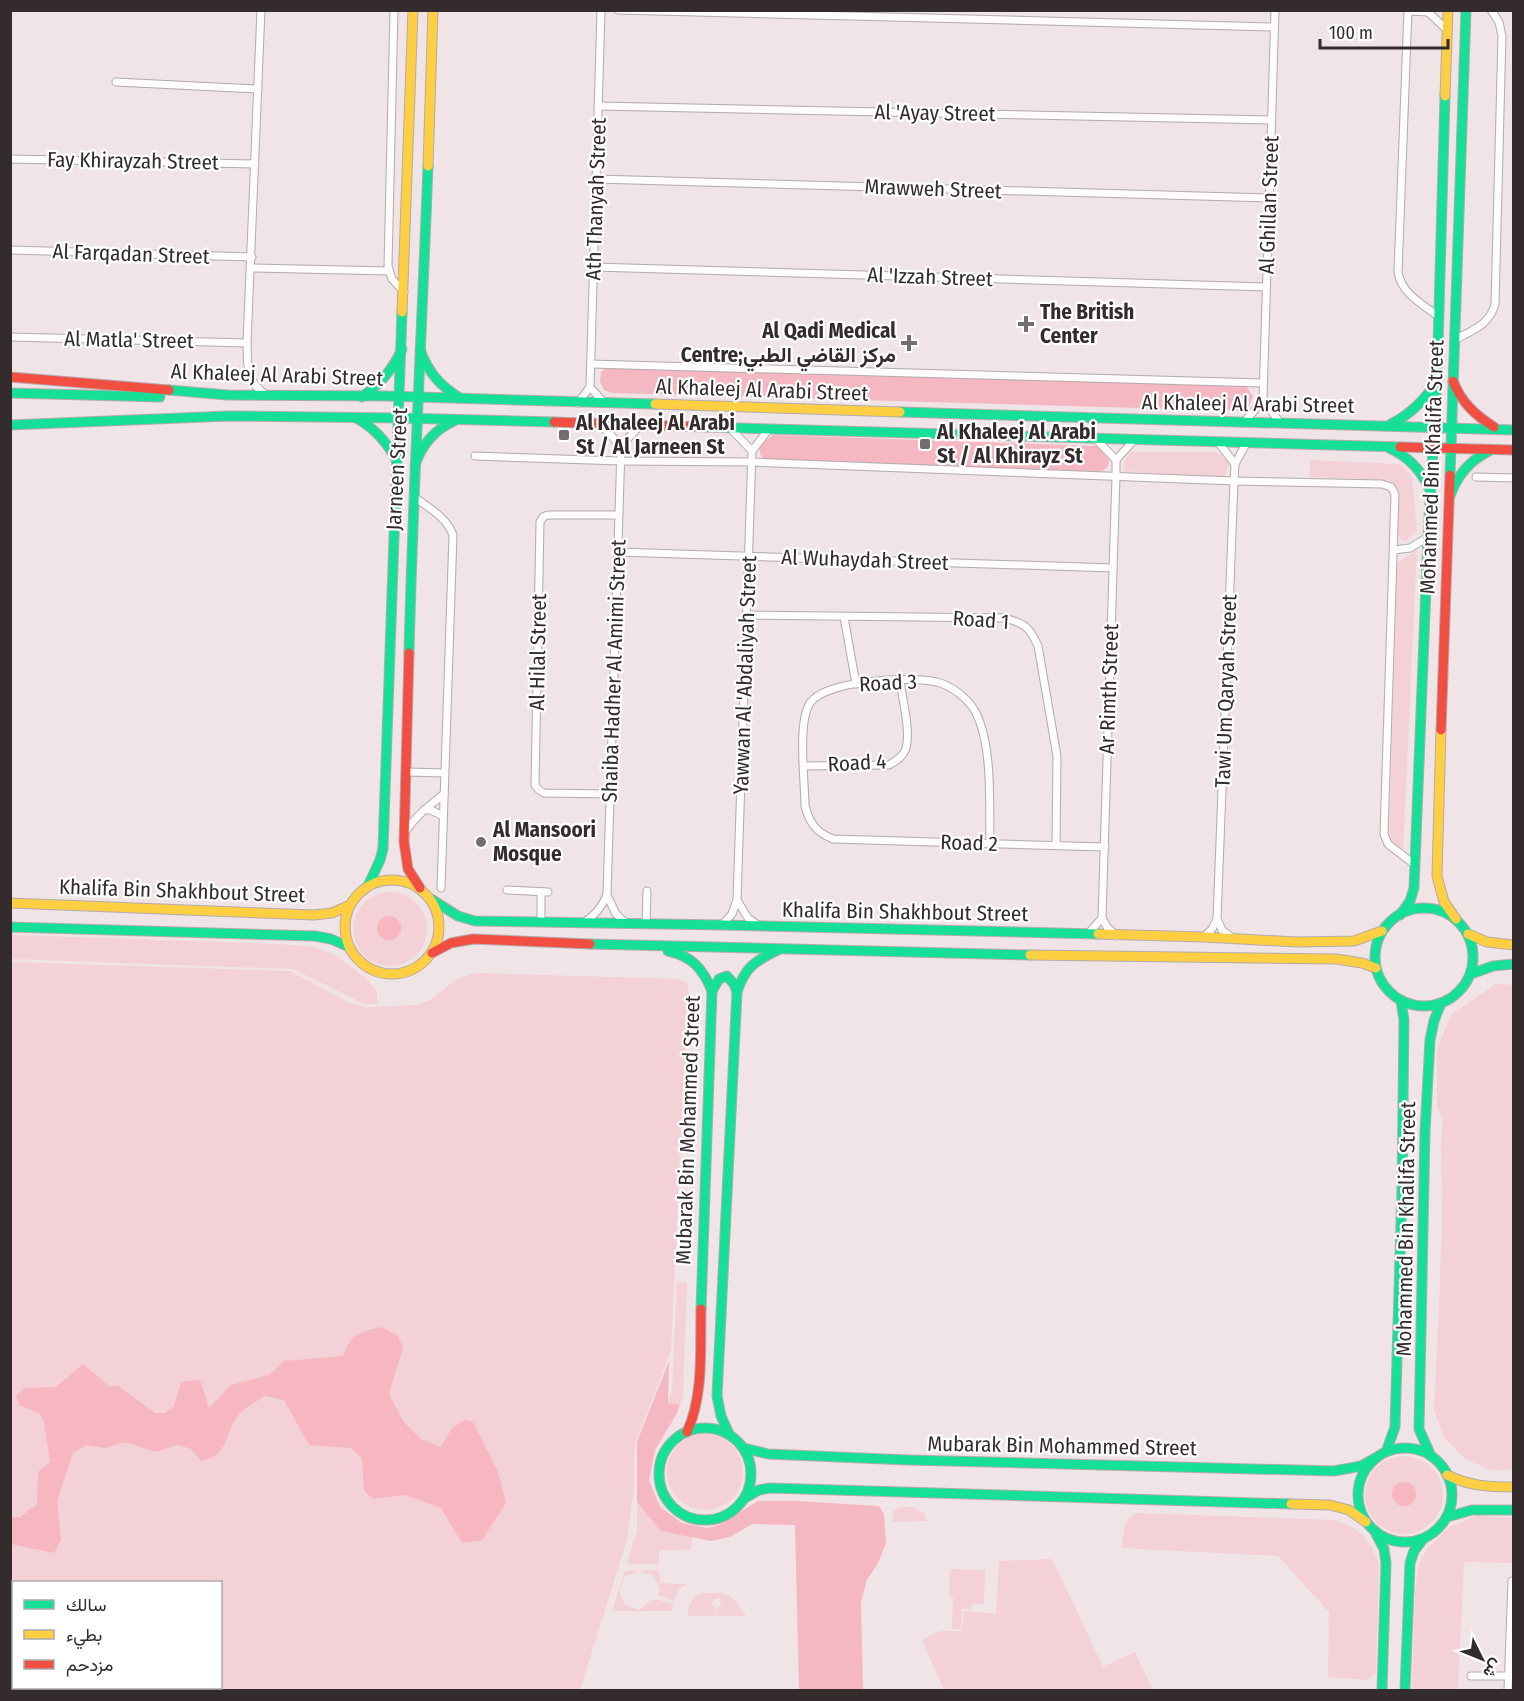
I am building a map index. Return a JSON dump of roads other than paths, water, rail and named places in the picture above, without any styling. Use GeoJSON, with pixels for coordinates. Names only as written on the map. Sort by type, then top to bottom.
{"type":"FeatureCollection","features":[{"type":"Feature","properties":{"kind":"main road","name":"Jarneen Street"},"geometry":{"type":"LineString","coordinates":[[368,886],[383,849],[413,10]]}},
{"type":"Feature","properties":{"kind":"main road","name":"Jarneen Street"},"geometry":{"type":"LineString","coordinates":[[420,888],[412,879],[407,868],[404,834],[413,496],[433,10]]}},
{"type":"Feature","properties":{"kind":"main road","name":"Mohammed Bin Khalifa Street"},"geometry":{"type":"LineString","coordinates":[[1400,915],[1410,900],[1414,888],[1430,490],[1437,381],[1448,10]]}},
{"type":"Feature","properties":{"kind":"main road","name":"Mohammed Bin Khalifa Street"},"geometry":{"type":"LineString","coordinates":[[1456,919],[1443,902],[1437,876],[1466,10]]}},
{"type":"Feature","properties":{"kind":"main road"},"geometry":{"type":"LineString","coordinates":[[363,397],[384,379],[402,349]]}},
{"type":"Feature","properties":{"kind":"main road"},"geometry":{"type":"LineString","coordinates":[[420,350],[426,367],[436,380],[463,400]]}},
{"type":"Feature","properties":{"kind":"main road","name":"Al Khaleej Al Arabi Street"},"geometry":{"type":"LineString","coordinates":[[10,377],[227,395],[400,397],[1514,430]]}},
{"type":"Feature","properties":{"kind":"main road"},"geometry":{"type":"LineString","coordinates":[[1389,425],[1415,409],[1437,381]]}},
{"type":"Feature","properties":{"kind":"main road"},"geometry":{"type":"LineString","coordinates":[[1453,381],[1459,397],[1469,410],[1498,429]]}},
{"type":"Feature","properties":{"kind":"main road"},"geometry":{"type":"LineString","coordinates":[[10,393],[140,397],[227,395]]}},
{"type":"Feature","properties":{"kind":"main road","name":"Al Khaleej Al Arabi Street"},"geometry":{"type":"LineString","coordinates":[[10,425],[229,416],[417,418],[1514,450]]}},
{"type":"Feature","properties":{"kind":"main road"},"geometry":{"type":"LineString","coordinates":[[355,417],[380,433],[397,461]]}},
{"type":"Feature","properties":{"kind":"main road"},"geometry":{"type":"LineString","coordinates":[[415,465],[422,448],[434,433],[458,420]]}},
{"type":"Feature","properties":{"kind":"main road"},"geometry":{"type":"LineString","coordinates":[[1382,446],[1400,453],[1414,464],[1424,476],[1430,490]]}},
{"type":"Feature","properties":{"kind":"main road"},"geometry":{"type":"LineString","coordinates":[[1450,496],[1454,483],[1466,464],[1493,449]]}},
{"type":"Feature","properties":{"kind":"main road"},"geometry":{"type":"LineString","coordinates":[[394,879],[420,888],[431,899],[440,926],[438,940],[432,953],[421,965],[407,972],[392,975],[378,973],[365,967],[355,958],[347,945],[344,932],[345,918],[357,894],[368,886],[394,879]]}},
{"type":"Feature","properties":{"kind":"main road","name":"Khalifa Bin Shakhbout Street"},"geometry":{"type":"LineString","coordinates":[[431,899],[458,916],[475,921],[1204,937],[1297,942],[1354,941],[1382,931]]}},
{"type":"Feature","properties":{"kind":"main road","name":"Khalifa Bin Shakhbout Street"},"geometry":{"type":"LineString","coordinates":[[10,903],[314,915],[332,913],[350,905]]}},
{"type":"Feature","properties":{"kind":"main road"},"geometry":{"type":"LineString","coordinates":[[1429,908],[1456,919],[1468,934],[1473,954],[1471,974],[1464,986],[1442,1003],[1428,1006],[1401,1001],[1390,993],[1381,981],[1376,968],[1375,956],[1382,931],[1390,922],[1414,909],[1429,908]]}},
{"type":"Feature","properties":{"kind":"main road","name":"Khalifa Bin Shakhbout Street"},"geometry":{"type":"LineString","coordinates":[[10,927],[315,936],[347,945]]}},
{"type":"Feature","properties":{"kind":"main road"},"geometry":{"type":"LineString","coordinates":[[1468,934],[1487,942],[1514,945]]}},
{"type":"Feature","properties":{"kind":"main road","name":"Khalifa Bin Shakhbout Street"},"geometry":{"type":"LineString","coordinates":[[432,953],[446,944],[473,939],[639,946],[1060,956],[1336,959],[1362,963],[1376,968]]}},
{"type":"Feature","properties":{"kind":"main road","name":"Mubarak Bin Mohammed Street"},"geometry":{"type":"LineString","coordinates":[[639,946],[687,956],[702,969],[712,991],[698,1395],[693,1419],[687,1432]]}},
{"type":"Feature","properties":{"kind":"main road","name":"Mubarak Bin Mohammed Street"},"geometry":{"type":"LineString","coordinates":[[729,1434],[722,1422],[717,1396],[737,992],[741,977],[749,966],[780,949]]}},
{"type":"Feature","properties":{"kind":"main road"},"geometry":{"type":"LineString","coordinates":[[1471,974],[1492,966],[1514,964]]}},
{"type":"Feature","properties":{"kind":"main road"},"geometry":{"type":"LineString","coordinates":[[712,991],[718,980],[727,976],[737,992]]}},
{"type":"Feature","properties":{"kind":"main road","name":"Mohammed Bin Khalifa Street"},"geometry":{"type":"LineString","coordinates":[[1381,1455],[1395,1427],[1402,1189],[1404,1020],[1401,1001]]}},
{"type":"Feature","properties":{"kind":"main road","name":"Mohammed Bin Khalifa Street"},"geometry":{"type":"LineString","coordinates":[[1431,1456],[1419,1429],[1425,1131],[1430,1040],[1434,1021],[1442,1003]]}},
{"type":"Feature","properties":{"kind":"main road"},"geometry":{"type":"LineString","coordinates":[[745,1498],[752,1473],[750,1460],[744,1448],[729,1434],[716,1429],[701,1428],[687,1432],[674,1440],[664,1453],[660,1468],[660,1484],[666,1498],[676,1510],[689,1518],[705,1520],[720,1518],[734,1510],[754,1492],[770,1488],[1329,1505],[1349,1510],[1366,1522],[1375,1532],[1384,1549],[1386,1563],[1382,1690]]}},
{"type":"Feature","properties":{"kind":"main road","name":"Mubarak Bin Mohammed Street"},"geometry":{"type":"LineString","coordinates":[[744,1448],[768,1454],[861,1458],[1334,1471],[1361,1466],[1381,1455]]}},
{"type":"Feature","properties":{"kind":"main road"},"geometry":{"type":"LineString","coordinates":[[1366,1522],[1359,1503],[1359,1484],[1364,1471],[1381,1455],[1401,1448],[1416,1449],[1431,1456],[1440,1464],[1452,1489],[1451,1503],[1447,1517],[1433,1533],[1412,1542],[1399,1542],[1386,1539],[1375,1532]]}},
{"type":"Feature","properties":{"kind":"main road"},"geometry":{"type":"LineString","coordinates":[[1447,1475],[1464,1484],[1478,1487],[1514,1487]]}},
{"type":"Feature","properties":{"kind":"main road"},"geometry":{"type":"LineString","coordinates":[[1447,1517],[1461,1511],[1477,1509],[1514,1510]]}},
{"type":"Feature","properties":{"kind":"main road"},"geometry":{"type":"LineString","coordinates":[[1405,1690],[1410,1563],[1414,1551],[1424,1538]]}},
{"type":"Feature","properties":{"kind":"street"},"geometry":{"type":"LineString","coordinates":[[261,10],[247,343],[249,376],[257,388],[268,396]]}},
{"type":"Feature","properties":{"kind":"street"},"geometry":{"type":"LineString","coordinates":[[394,10],[389,271],[395,284],[404,292]]}},
{"type":"Feature","properties":{"kind":"street","name":"Ath Thanyah Street"},"geometry":{"type":"LineString","coordinates":[[590,387],[601,10]]}},
{"type":"Feature","properties":{"kind":"street"},"geometry":{"type":"LineString","coordinates":[[618,10],[1274,27]]}},
{"type":"Feature","properties":{"kind":"street","name":"Al Ghillan Street"},"geometry":{"type":"LineString","coordinates":[[1263,399],[1275,10]]}},
{"type":"Feature","properties":{"kind":"street"},"geometry":{"type":"LineString","coordinates":[[1454,340],[1487,321],[1495,304],[1502,36],[1499,22],[1491,10]]}},
{"type":"Feature","properties":{"kind":"street"},"geometry":{"type":"LineString","coordinates":[[1438,315],[1405,290],[1398,272],[1408,11],[1429,11],[1447,30]]}},
{"type":"Feature","properties":{"kind":"street"},"geometry":{"type":"LineString","coordinates":[[116,82],[258,89]]}},
{"type":"Feature","properties":{"kind":"street","name":"Al 'Ayay Street"},"geometry":{"type":"LineString","coordinates":[[598,106],[1272,120]]}},
{"type":"Feature","properties":{"kind":"street","name":"Fay Khirayzah Street"},"geometry":{"type":"LineString","coordinates":[[10,159],[255,164]]}},
{"type":"Feature","properties":{"kind":"street","name":"Mrawweh Street"},"geometry":{"type":"LineString","coordinates":[[596,179],[1269,198]]}},
{"type":"Feature","properties":{"kind":"street","name":"Al Farqadan Street"},"geometry":{"type":"LineString","coordinates":[[10,250],[252,257]]}},
{"type":"Feature","properties":{"kind":"street","name":"Al 'Izzah Street"},"geometry":{"type":"LineString","coordinates":[[594,267],[1266,287]]}},
{"type":"Feature","properties":{"kind":"street"},"geometry":{"type":"LineString","coordinates":[[251,268],[389,271]]}},
{"type":"Feature","properties":{"kind":"street","name":"Al Matla' Street"},"geometry":{"type":"LineString","coordinates":[[10,337],[247,343]]}},
{"type":"Feature","properties":{"kind":"street","name":"Al Khaleej Al Arabi Street"},"geometry":{"type":"LineString","coordinates":[[591,364],[1263,383]]}},
{"type":"Feature","properties":{"kind":"street"},"geometry":{"type":"LineString","coordinates":[[578,403],[590,387],[605,404]]}},
{"type":"Feature","properties":{"kind":"street"},"geometry":{"type":"LineString","coordinates":[[1244,422],[1263,399],[1281,423]]}},
{"type":"Feature","properties":{"kind":"street"},"geometry":{"type":"LineString","coordinates":[[598,423],[621,448],[641,425]]}},
{"type":"Feature","properties":{"kind":"street"},"geometry":{"type":"LineString","coordinates":[[729,427],[752,451],[770,428]]}},
{"type":"Feature","properties":{"kind":"street"},"geometry":{"type":"LineString","coordinates":[[1095,438],[1116,460],[1135,439]]}},
{"type":"Feature","properties":{"kind":"street"},"geometry":{"type":"LineString","coordinates":[[1217,441],[1235,464]]}},
{"type":"Feature","properties":{"kind":"street","name":"Tawi Um Qaryah Street"},"geometry":{"type":"LineString","coordinates":[[1217,919],[1235,464],[1247,442]]}},
{"type":"Feature","properties":{"kind":"street","name":"Shaiba Hadher Al Amimi Street"},"geometry":{"type":"LineString","coordinates":[[607,895],[621,448]]}},
{"type":"Feature","properties":{"kind":"street","name":"Yawwan Al 'Abdaliyah Street"},"geometry":{"type":"LineString","coordinates":[[722,925],[732,914],[737,900],[752,451]]}},
{"type":"Feature","properties":{"kind":"street"},"geometry":{"type":"LineString","coordinates":[[475,456],[620,461],[751,462],[1234,481],[1382,484],[1391,487],[1395,494],[1394,550],[1384,834],[1388,844],[1415,865]]}},
{"type":"Feature","properties":{"kind":"street","name":"Ar Rimth Street"},"geometry":{"type":"LineString","coordinates":[[1102,918],[1116,460]]}},
{"type":"Feature","properties":{"kind":"street"},"geometry":{"type":"LineString","coordinates":[[1476,477],[1514,478]]}},
{"type":"Feature","properties":{"kind":"street"},"geometry":{"type":"LineString","coordinates":[[413,496],[446,521],[453,535],[441,888]]}},
{"type":"Feature","properties":{"kind":"street","name":"Al Hilal Street"},"geometry":{"type":"LineString","coordinates":[[610,794],[544,793],[535,785],[540,522],[548,515],[619,515]]}},
{"type":"Feature","properties":{"kind":"street"},"geometry":{"type":"LineString","coordinates":[[1394,550],[1410,548],[1428,537]]}},
{"type":"Feature","properties":{"kind":"street","name":"Al Wuhaydah Street"},"geometry":{"type":"LineString","coordinates":[[618,552],[1113,568]]}},
{"type":"Feature","properties":{"kind":"street","name":"Road 1"},"geometry":{"type":"LineString","coordinates":[[747,615],[1005,618],[1024,624],[1033,634],[1038,646],[1057,756],[1056,845]]}},
{"type":"Feature","properties":{"kind":"street"},"geometry":{"type":"LineString","coordinates":[[844,617],[856,684]]}},
{"type":"Feature","properties":{"kind":"street","name":"Road 3"},"geometry":{"type":"LineString","coordinates":[[833,839],[816,828],[805,806],[803,726],[806,711],[811,702],[818,695],[834,688],[900,680],[923,680],[939,683],[952,689],[965,698],[975,712],[983,732],[987,758],[990,843]]}},
{"type":"Feature","properties":{"kind":"street","name":"Road 4"},"geometry":{"type":"LineString","coordinates":[[804,766],[889,765],[899,759],[906,749],[907,727],[900,680]]}},
{"type":"Feature","properties":{"kind":"street"},"geometry":{"type":"LineString","coordinates":[[406,772],[444,773]]}},
{"type":"Feature","properties":{"kind":"street"},"geometry":{"type":"LineString","coordinates":[[404,834],[423,810],[444,794]]}},
{"type":"Feature","properties":{"kind":"street"},"geometry":{"type":"LineString","coordinates":[[423,810],[431,810],[443,816]]}},
{"type":"Feature","properties":{"kind":"street","name":"Road 2"},"geometry":{"type":"LineString","coordinates":[[833,839],[1105,847]]}},
{"type":"Feature","properties":{"kind":"street"},"geometry":{"type":"LineString","coordinates":[[507,890],[544,892],[541,922]]}},
{"type":"Feature","properties":{"kind":"street"},"geometry":{"type":"LineString","coordinates":[[646,924],[648,891]]}},
{"type":"Feature","properties":{"kind":"street"},"geometry":{"type":"LineString","coordinates":[[583,923],[595,914],[607,895]]}},
{"type":"Feature","properties":{"kind":"street"},"geometry":{"type":"LineString","coordinates":[[607,895],[616,914],[626,923]]}},
{"type":"Feature","properties":{"kind":"street"},"geometry":{"type":"LineString","coordinates":[[737,900],[748,918],[761,927]]}},
{"type":"Feature","properties":{"kind":"street"},"geometry":{"type":"LineString","coordinates":[[1088,935],[1102,918],[1107,927],[1117,936]]}},
{"type":"Feature","properties":{"kind":"street"},"geometry":{"type":"LineString","coordinates":[[1204,937],[1212,929],[1217,919]]}},
{"type":"Feature","properties":{"kind":"street"},"geometry":{"type":"LineString","coordinates":[[1217,919],[1222,930],[1234,939]]}},
{"type":"Feature","properties":{"kind":"street"},"geometry":{"type":"LineString","coordinates":[[1508,1690],[1511,1676],[1512,1581]]}},
{"type":"Feature","properties":{"kind":"street"},"geometry":{"type":"LineString","coordinates":[[1471,1676],[1511,1676]]}},
{"type":"Feature","properties":{"kind":"place","name":"The British Center"},"geometry":{"type":"Point","coordinates":[1026,324]}},
{"type":"Feature","properties":{"kind":"place","name":"Al Qadi Medical Centre;مركز القاضي الطبي"},"geometry":{"type":"Point","coordinates":[909,343]}},
{"type":"Feature","properties":{"kind":"place","name":"Al Khaleej Al Arabi St / Al Jarneen St"},"geometry":{"type":"Point","coordinates":[564,435]}},
{"type":"Feature","properties":{"kind":"place","name":"Al Khaleej Al Arabi St / Al Khirayz St"},"geometry":{"type":"Point","coordinates":[925,444]}},
{"type":"Feature","properties":{"kind":"place","name":"Al Mansoori Mosque"},"geometry":{"type":"Point","coordinates":[481,842]}}]}
